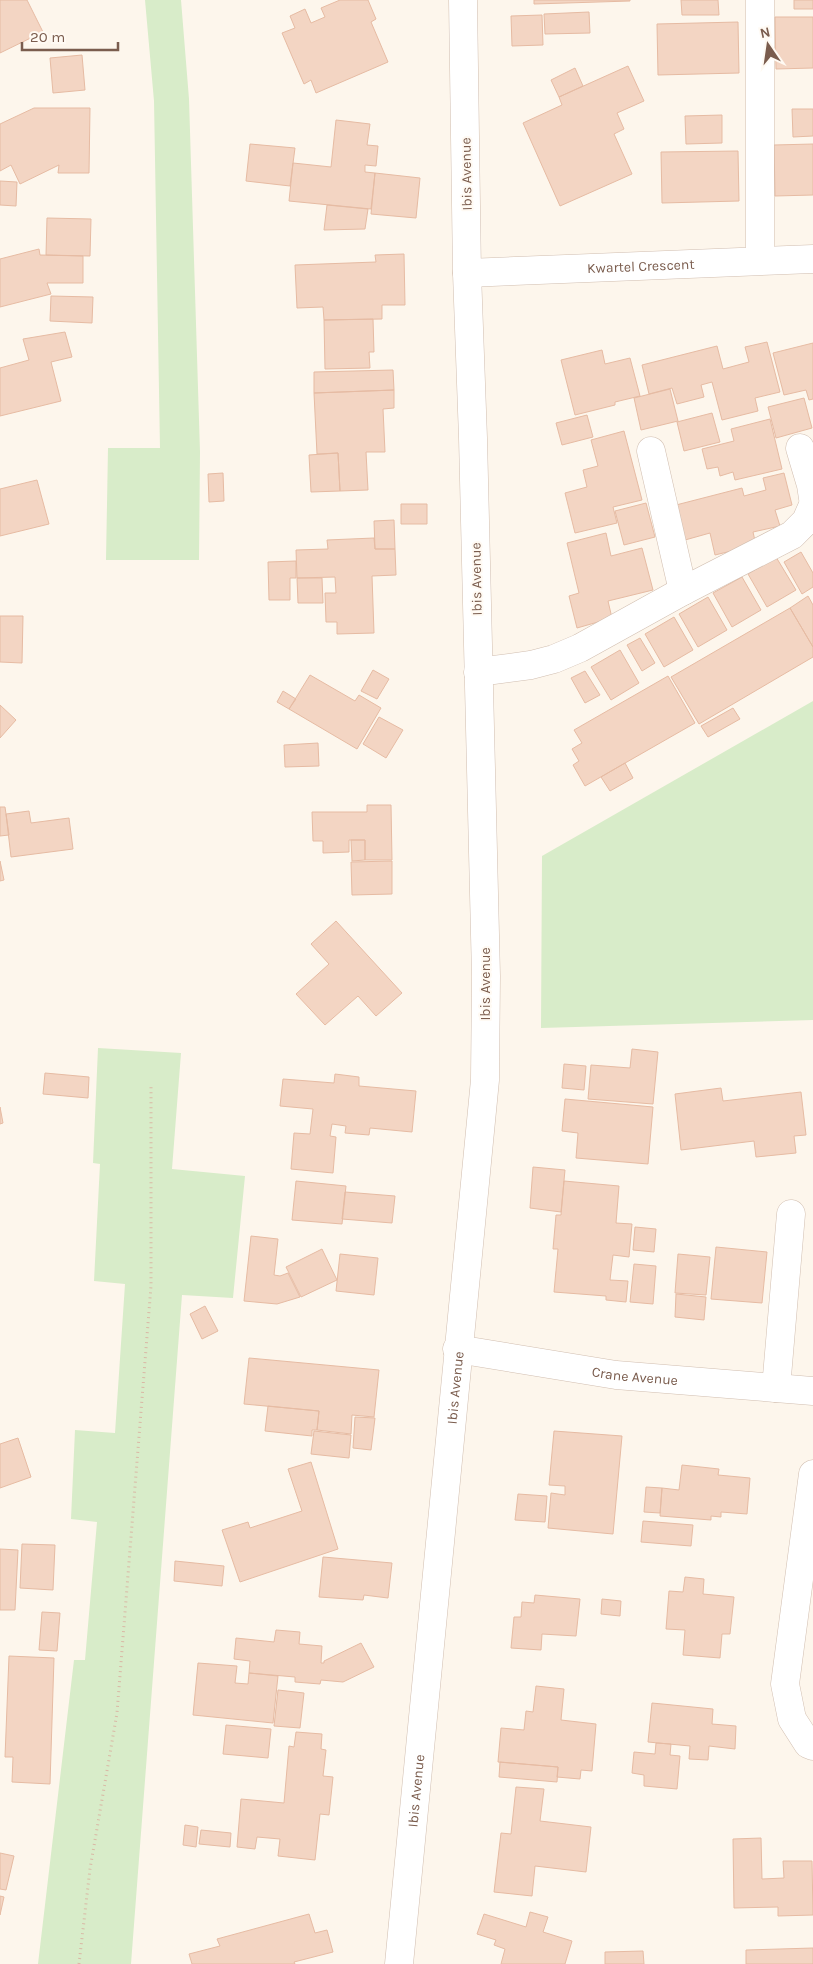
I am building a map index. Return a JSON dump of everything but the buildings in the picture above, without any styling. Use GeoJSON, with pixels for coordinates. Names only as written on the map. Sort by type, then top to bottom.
{"type":"FeatureCollection","features":[{"type":"Feature","properties":{"kind":"street","name":"Ibis Avenue"},"geometry":{"type":"LineString","coordinates":[[398,1964],[457,1349],[485,1080],[486,976],[473,438],[467,273],[463,0]]}},
{"type":"Feature","properties":{"kind":"street"},"geometry":{"type":"LineString","coordinates":[[760,0],[760,260]]}},
{"type":"Feature","properties":{"kind":"street","name":"Kwartel Crescent"},"geometry":{"type":"LineString","coordinates":[[467,273],[813,259]]}},
{"type":"Feature","properties":{"kind":"street"},"geometry":{"type":"LineString","coordinates":[[800,448],[813,498]]}},
{"type":"Feature","properties":{"kind":"street"},"geometry":{"type":"LineString","coordinates":[[651,451],[683,591]]}},
{"type":"Feature","properties":{"kind":"street"},"geometry":{"type":"LineString","coordinates":[[478,672],[531,665],[554,659],[580,648],[683,591],[792,535],[806,521],[813,505]]}},
{"type":"Feature","properties":{"kind":"street"},"geometry":{"type":"LineString","coordinates":[[776,1388],[791,1214]]}},
{"type":"Feature","properties":{"kind":"street","name":"Crane Avenue"},"geometry":{"type":"LineString","coordinates":[[457,1349],[616,1375],[813,1391]]}},
{"type":"Feature","properties":{"kind":"street"},"geometry":{"type":"LineString","coordinates":[[813,1474],[785,1684],[792,1719],[808,1744],[813,1746]]}},
{"type":"Feature","properties":{"kind":"path"},"geometry":{"type":"LineString","coordinates":[[79,1964],[90,1870],[117,1713],[151,1286],[151,1087]]}},
{"type":"Feature","properties":{"kind":"green space"},"geometry":{"type":"Polygon","coordinates":[[[145,0],[181,0],[189,99],[200,452],[199,560],[106,560],[108,448],[160,448],[154,101],[145,0]]]}},
{"type":"Feature","properties":{"kind":"green space"},"geometry":{"type":"Polygon","coordinates":[[[813,701],[813,1020],[541,1028],[542,856],[813,701]]]}},
{"type":"Feature","properties":{"kind":"green space"},"geometry":{"type":"Polygon","coordinates":[[[98,1048],[181,1053],[172,1169],[245,1176],[233,1298],[182,1295],[131,1964],[38,1964],[74,1660],[85,1660],[97,1522],[71,1519],[75,1430],[115,1433],[125,1284],[94,1281],[100,1164],[93,1163],[98,1048]]]}}]}
